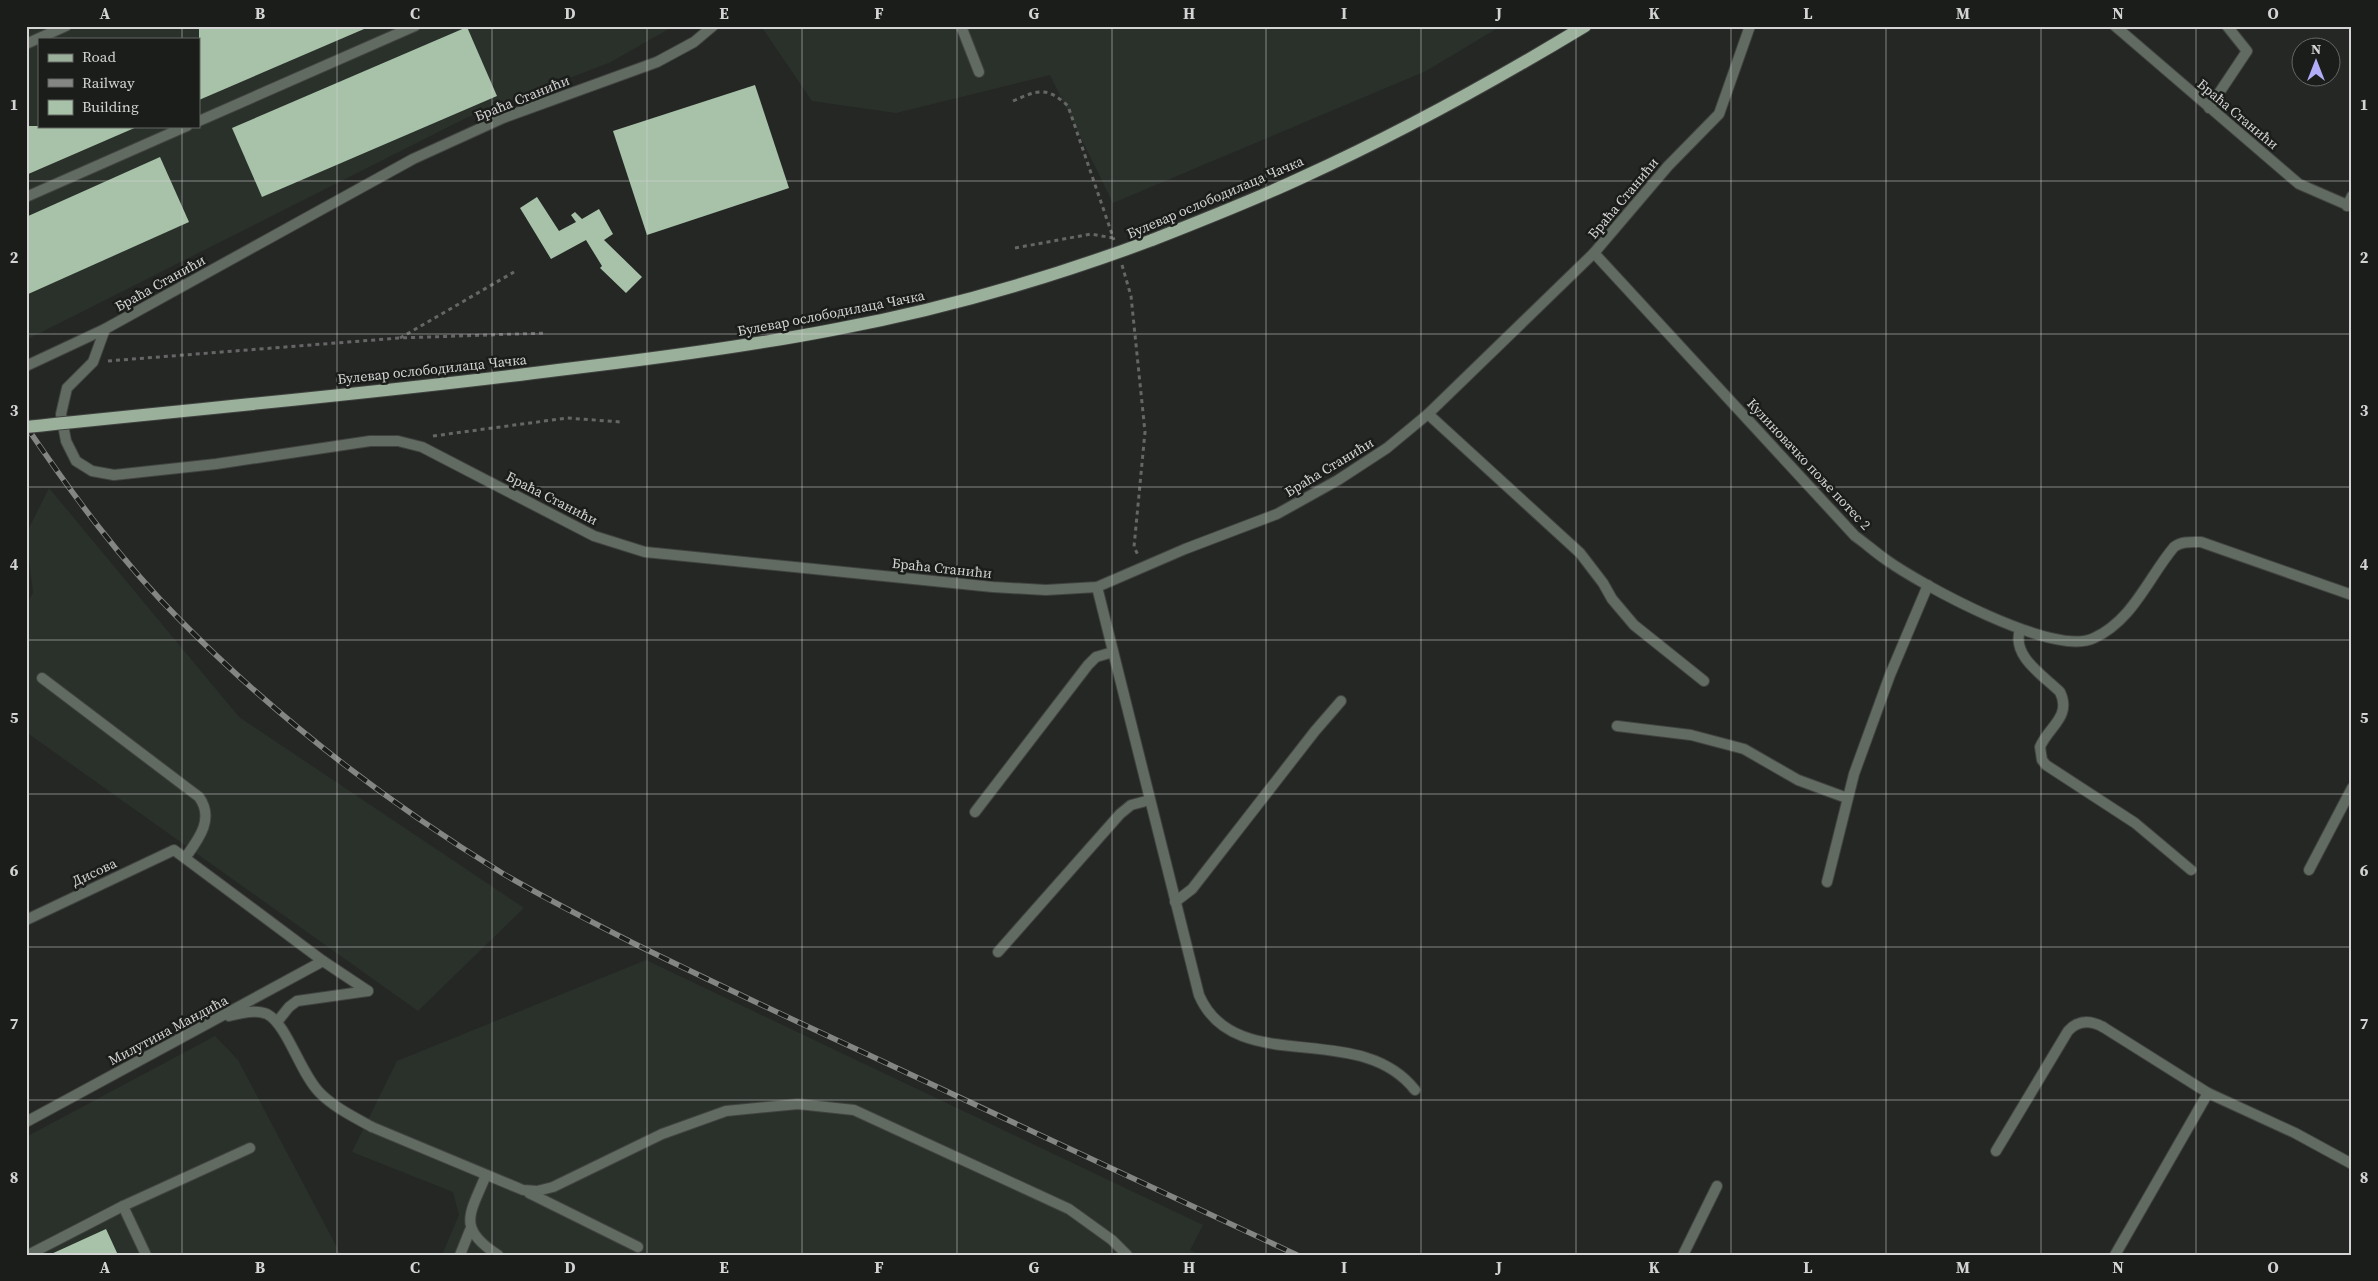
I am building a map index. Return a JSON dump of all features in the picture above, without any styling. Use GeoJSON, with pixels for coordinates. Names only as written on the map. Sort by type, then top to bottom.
{"type":"FeatureCollection","features":[{"type":"Feature","properties":{"kind":"main road","name":"Булевар ослободилаца Чачка"},"geometry":{"type":"LineString","coordinates":[[26,427],[477,380],[704,352],[838,329],[935,307],[1035,281],[1152,240],[1266,194],[1345,158],[1452,103],[1585,26]]}},
{"type":"Feature","properties":{"kind":"street"},"geometry":{"type":"LineString","coordinates":[[39,38],[66,26]]}},
{"type":"Feature","properties":{"kind":"street"},"geometry":{"type":"LineString","coordinates":[[200,121],[415,26]]}},
{"type":"Feature","properties":{"kind":"street","name":"Браћа Станићи"},"geometry":{"type":"LineString","coordinates":[[26,366],[105,330],[413,160],[503,118],[657,62],[694,42],[713,26]]}},
{"type":"Feature","properties":{"kind":"street"},"geometry":{"type":"LineString","coordinates":[[961,26],[979,72]]}},
{"type":"Feature","properties":{"kind":"street","name":"Браћа Станићи"},"geometry":{"type":"LineString","coordinates":[[105,330],[93,362],[67,388],[61,414],[66,441],[76,461],[92,471],[114,475],[216,464],[370,441],[398,441],[422,447],[594,536],[645,552],[993,587],[1071,590],[1097,587],[1277,514],[1346,475],[1387,448],[1428,414],[1594,253],[1668,166],[1719,114],[1750,26]]}},
{"type":"Feature","properties":{"kind":"street","name":"Браћа Станићи"},"geometry":{"type":"LineString","coordinates":[[2115,26],[2300,184],[2350,203]]}},
{"type":"Feature","properties":{"kind":"street"},"geometry":{"type":"LineString","coordinates":[[2210,108],[2247,51],[2231,28]]}},
{"type":"Feature","properties":{"kind":"street"},"geometry":{"type":"LineString","coordinates":[[26,44],[38,39]]}},
{"type":"Feature","properties":{"kind":"street"},"geometry":{"type":"LineString","coordinates":[[26,197],[182,128]]}},
{"type":"Feature","properties":{"kind":"street","name":"Кулиновачко поље потес 2"},"geometry":{"type":"LineString","coordinates":[[1594,253],[1855,536],[1886,560],[1928,585],[2020,630],[2069,643],[2083,642],[2094,638],[2129,610],[2145,592],[2174,547],[2179,543],[2189,542],[2210,545],[2352,595]]}},
{"type":"Feature","properties":{"kind":"street"},"geometry":{"type":"LineString","coordinates":[[1428,414],[1580,553],[1603,583],[1612,599],[1634,625],[1704,681]]}},
{"type":"Feature","properties":{"kind":"street"},"geometry":{"type":"LineString","coordinates":[[1827,882],[1847,798],[1890,675],[1928,585]]}},
{"type":"Feature","properties":{"kind":"street"},"geometry":{"type":"LineString","coordinates":[[1097,587],[1199,995],[1208,1012],[1221,1026],[1232,1033],[1269,1043],[1325,1048],[1365,1057],[1398,1072],[1414,1090]]}},
{"type":"Feature","properties":{"kind":"street"},"geometry":{"type":"LineString","coordinates":[[2020,630],[2018,645],[2022,654],[2060,692],[2063,698],[2064,706],[2061,718],[2040,747],[2042,760],[2046,765],[2135,823],[2190,870]]}},
{"type":"Feature","properties":{"kind":"street"},"geometry":{"type":"LineString","coordinates":[[975,812],[1088,665],[1096,657],[1113,652]]}},
{"type":"Feature","properties":{"kind":"street"},"geometry":{"type":"LineString","coordinates":[[42,678],[199,797],[204,805],[206,815],[204,828],[185,858],[323,961],[368,991],[297,1001],[288,1006],[277,1022]]}},
{"type":"Feature","properties":{"kind":"street"},"geometry":{"type":"LineString","coordinates":[[1176,902],[1192,889],[1315,731],[1342,701]]}},
{"type":"Feature","properties":{"kind":"street"},"geometry":{"type":"LineString","coordinates":[[1617,726],[1692,736],[1744,749],[1798,780],[1847,798]]}},
{"type":"Feature","properties":{"kind":"street"},"geometry":{"type":"LineString","coordinates":[[2309,870],[2352,788]]}},
{"type":"Feature","properties":{"kind":"street"},"geometry":{"type":"LineString","coordinates":[[998,952],[1120,814],[1131,805],[1150,800]]}},
{"type":"Feature","properties":{"kind":"street","name":"Дисова"},"geometry":{"type":"LineString","coordinates":[[26,920],[174,850],[185,858]]}},
{"type":"Feature","properties":{"kind":"street","name":"Милутина Мандића"},"geometry":{"type":"LineString","coordinates":[[26,1122],[323,961]]}},
{"type":"Feature","properties":{"kind":"street"},"geometry":{"type":"LineString","coordinates":[[217,1019],[240,1013],[257,1012],[267,1014],[277,1022],[306,1075],[320,1093],[343,1111],[372,1127],[523,1190],[638,1247]]}},
{"type":"Feature","properties":{"kind":"street"},"geometry":{"type":"LineString","coordinates":[[1996,1151],[2068,1032],[2072,1027],[2084,1022],[2103,1026],[2208,1093],[2295,1133],[2352,1164]]}},
{"type":"Feature","properties":{"kind":"street"},"geometry":{"type":"LineString","coordinates":[[2115,1255],[2208,1093]]}},
{"type":"Feature","properties":{"kind":"street"},"geometry":{"type":"LineString","coordinates":[[523,1190],[537,1191],[553,1187],[662,1134],[726,1111],[798,1104],[854,1110],[1068,1209],[1112,1240],[1127,1255]]}},
{"type":"Feature","properties":{"kind":"street"},"geometry":{"type":"LineString","coordinates":[[28,1255],[123,1206],[250,1148]]}},
{"type":"Feature","properties":{"kind":"street"},"geometry":{"type":"LineString","coordinates":[[460,1255],[470,1230],[470,1213],[486,1175]]}},
{"type":"Feature","properties":{"kind":"street"},"geometry":{"type":"LineString","coordinates":[[1683,1255],[1717,1186]]}},
{"type":"Feature","properties":{"kind":"street"},"geometry":{"type":"LineString","coordinates":[[123,1206],[146,1255]]}},
{"type":"Feature","properties":{"kind":"street"},"geometry":{"type":"LineString","coordinates":[[470,1230],[481,1244],[498,1255]]}},
{"type":"Feature","properties":{"kind":"path"},"geometry":{"type":"LineString","coordinates":[[1013,101],[1034,92],[1045,91],[1057,96],[1068,106],[1116,247]]}},
{"type":"Feature","properties":{"kind":"path"},"geometry":{"type":"LineString","coordinates":[[1015,248],[1091,234],[1114,238]]}},
{"type":"Feature","properties":{"kind":"path"},"geometry":{"type":"LineString","coordinates":[[1121,263],[1131,296],[1144,432],[1134,547],[1143,567]]}},
{"type":"Feature","properties":{"kind":"path"},"geometry":{"type":"LineString","coordinates":[[399,338],[514,272]]}},
{"type":"Feature","properties":{"kind":"path"},"geometry":{"type":"LineString","coordinates":[[93,362],[399,338],[547,333]]}},
{"type":"Feature","properties":{"kind":"path"},"geometry":{"type":"LineString","coordinates":[[426,437],[567,418],[621,422]]}},
{"type":"Feature","properties":{"kind":"shaded area"},"geometry":{"type":"Polygon","coordinates":[[[26,26],[674,26],[611,62],[466,118],[26,340],[26,26]]]}},
{"type":"Feature","properties":{"kind":"shaded area"},"geometry":{"type":"Polygon","coordinates":[[[761,26],[1501,26],[1426,71],[1113,203],[1050,75],[896,113],[812,101],[761,26]]]}},
{"type":"Feature","properties":{"kind":"shaded area"},"geometry":{"type":"Polygon","coordinates":[[[49,488],[239,717],[524,908],[418,1011],[26,732],[26,605],[33,593],[26,534],[49,488]]]}},
{"type":"Feature","properties":{"kind":"shaded area"},"geometry":{"type":"Polygon","coordinates":[[[646,960],[1203,1225],[1190,1250],[1199,1255],[442,1255],[459,1215],[453,1192],[352,1152],[397,1061],[646,960]]]}},
{"type":"Feature","properties":{"kind":"shaded area"},"geometry":{"type":"Polygon","coordinates":[[[215,1036],[238,1060],[341,1255],[26,1255],[26,1137],[215,1036]]]}},
{"type":"Feature","properties":{"kind":"building"},"geometry":{"type":"Polygon","coordinates":[[[199,26],[371,26],[200,100],[199,26]]]}},
{"type":"Feature","properties":{"kind":"building"},"geometry":{"type":"Polygon","coordinates":[[[467,27],[497,96],[262,197],[232,128],[467,27]]]}},
{"type":"Feature","properties":{"kind":"building"},"geometry":{"type":"Polygon","coordinates":[[[755,85],[789,188],[647,235],[613,131],[755,85]]]}},
{"type":"Feature","properties":{"kind":"building"},"geometry":{"type":"Polygon","coordinates":[[[26,126],[38,126],[38,128],[134,128],[26,175],[26,126]]]}},
{"type":"Feature","properties":{"kind":"building"},"geometry":{"type":"Polygon","coordinates":[[[160,157],[189,222],[26,295],[26,217],[160,157]]]}},
{"type":"Feature","properties":{"kind":"building"},"geometry":{"type":"Polygon","coordinates":[[[537,197],[559,231],[576,222],[571,215],[575,212],[582,219],[599,209],[613,234],[604,240],[642,277],[626,293],[600,268],[602,266],[586,240],[551,259],[520,208],[537,197]]]}},
{"type":"Feature","properties":{"kind":"building"},"geometry":{"type":"Polygon","coordinates":[[[106,1229],[118,1255],[49,1255],[106,1229]]]}},
{"type":"Feature","properties":{"kind":"railway"},"geometry":{"type":"LineString","coordinates":[[26,426],[61,477],[118,551],[180,620],[293,724],[416,817],[502,873],[582,917],[661,957],[1297,1255]]}}]}
